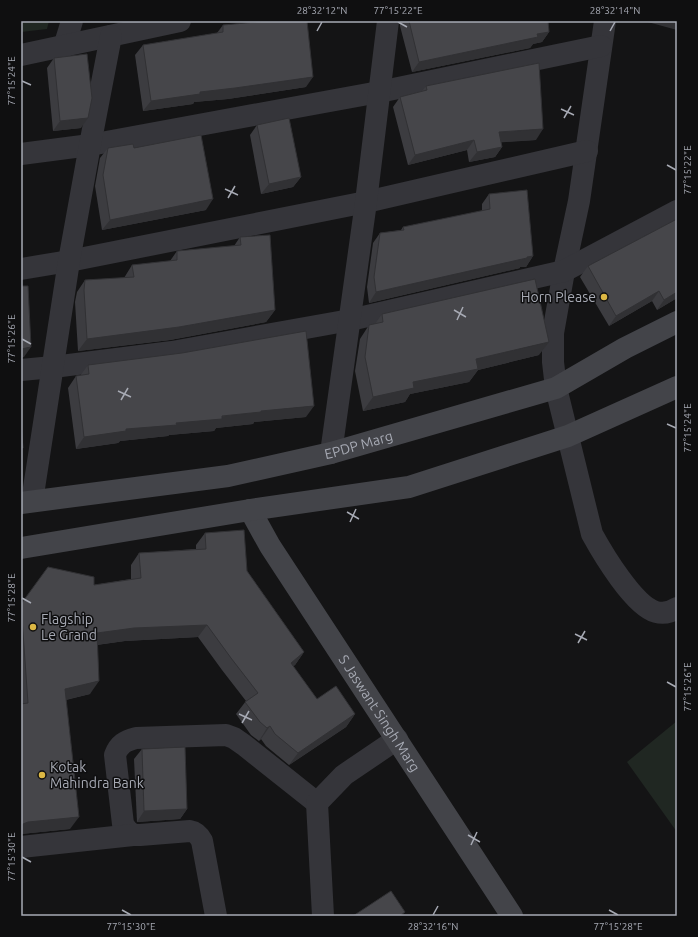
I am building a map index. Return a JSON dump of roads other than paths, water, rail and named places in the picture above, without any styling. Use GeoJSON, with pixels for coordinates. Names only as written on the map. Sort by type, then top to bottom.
{"type":"FeatureCollection","features":[{"type":"Feature","properties":{"kind":"main road","name":"EPDP Marg"},"geometry":{"type":"LineString","coordinates":[[27,502],[228,476],[331,453],[556,388],[625,348],[677,322]]}},
{"type":"Feature","properties":{"kind":"main road"},"geometry":{"type":"LineString","coordinates":[[21,548],[250,510],[409,487],[568,436],[677,387]]}},
{"type":"Feature","properties":{"kind":"main road","name":"S Jaswant Singh Marg"},"geometry":{"type":"LineString","coordinates":[[250,510],[270,546],[512,916]]}},
{"type":"Feature","properties":{"kind":"street"},"geometry":{"type":"LineString","coordinates":[[64,47],[72,21]]}},
{"type":"Feature","properties":{"kind":"street"},"geometry":{"type":"LineString","coordinates":[[21,55],[180,21]]}},
{"type":"Feature","properties":{"kind":"street"},"geometry":{"type":"LineString","coordinates":[[331,453],[366,202],[388,21]]}},
{"type":"Feature","properties":{"kind":"street"},"geometry":{"type":"LineString","coordinates":[[604,21],[579,201],[564,271],[553,334],[553,362],[556,388],[592,534],[599,547],[637,598],[650,609],[656,612],[664,613],[677,608]]}},
{"type":"Feature","properties":{"kind":"street"},"geometry":{"type":"LineString","coordinates":[[27,502],[53,367],[69,261],[111,36]]}},
{"type":"Feature","properties":{"kind":"street"},"geometry":{"type":"LineString","coordinates":[[21,154],[90,145],[379,92],[601,46]]}},
{"type":"Feature","properties":{"kind":"street"},"geometry":{"type":"LineString","coordinates":[[21,269],[69,261],[366,202],[587,151]]}},
{"type":"Feature","properties":{"kind":"street"},"geometry":{"type":"LineString","coordinates":[[21,370],[172,352],[350,320],[564,271],[677,211]]}},
{"type":"Feature","properties":{"kind":"street"},"geometry":{"type":"LineString","coordinates":[[133,835],[123,824],[116,755],[118,747],[126,740],[136,738],[226,734],[244,745],[317,803]]}},
{"type":"Feature","properties":{"kind":"street"},"geometry":{"type":"LineString","coordinates":[[323,916],[317,803],[344,775],[397,739]]}},
{"type":"Feature","properties":{"kind":"street"},"geometry":{"type":"LineString","coordinates":[[21,848],[133,835],[190,831],[195,832],[200,836],[202,841],[216,916]]}},
{"type":"Feature","properties":{"kind":"place","name":"Horn Please"},"geometry":{"type":"Point","coordinates":[604,297]}},
{"type":"Feature","properties":{"kind":"place","name":"Flagship Le Grand"},"geometry":{"type":"Point","coordinates":[33,627]}},
{"type":"Feature","properties":{"kind":"place","name":"Kotak Mahindra Bank"},"geometry":{"type":"Point","coordinates":[42,775]}}]}
